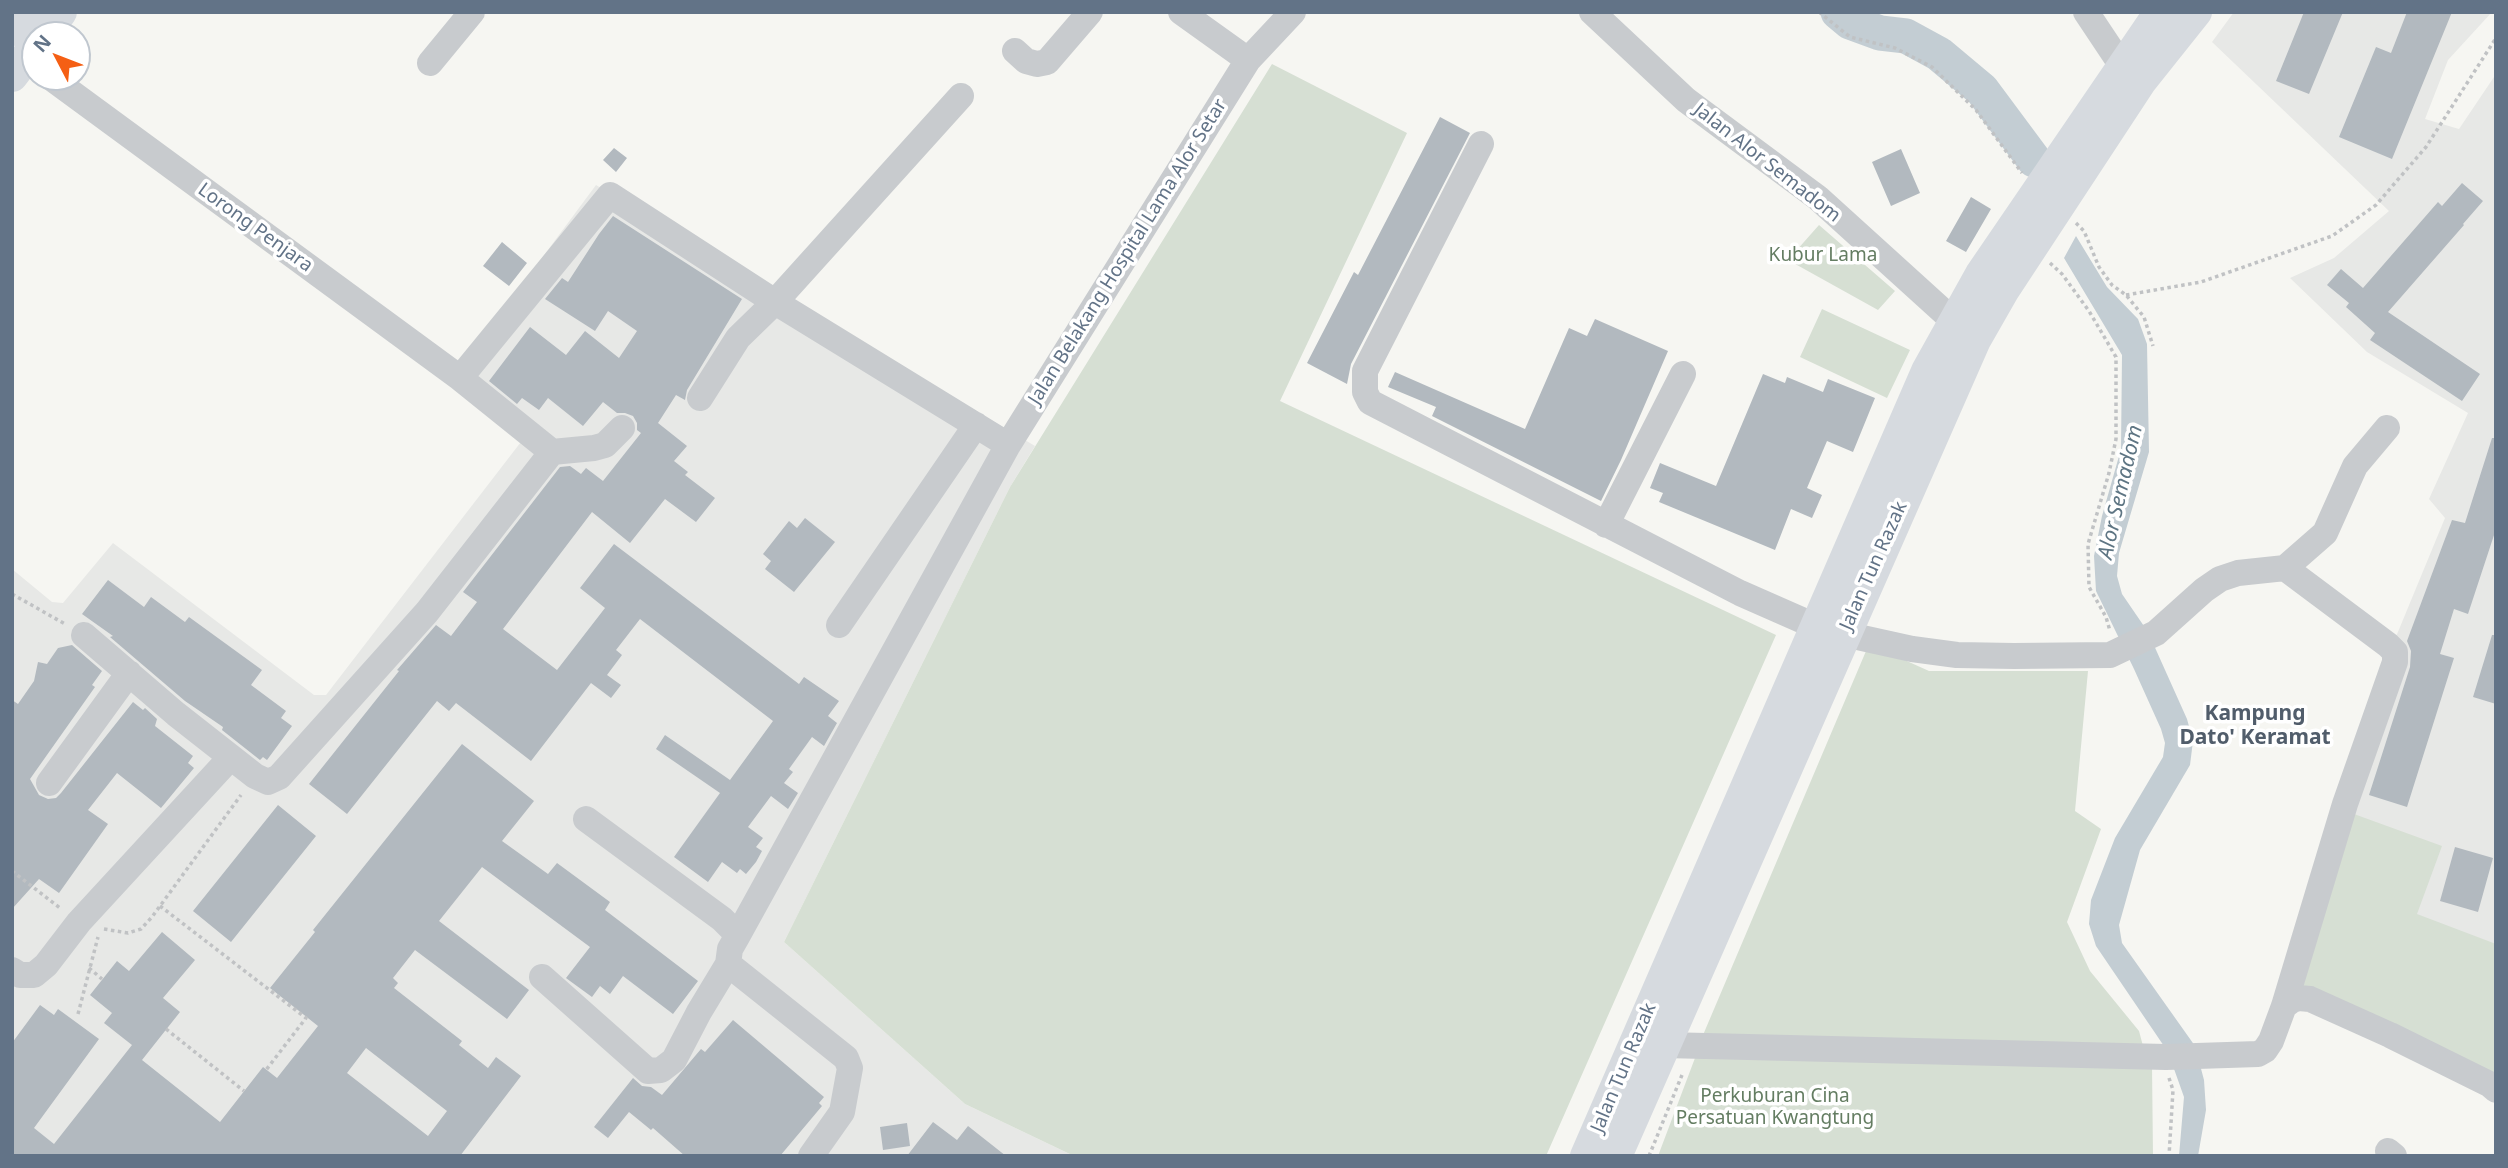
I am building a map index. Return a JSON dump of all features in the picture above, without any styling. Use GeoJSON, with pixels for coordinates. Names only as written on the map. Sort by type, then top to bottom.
{"type":"FeatureCollection","features":[{"type":"Feature","properties":{"kind":"main road"},"geometry":{"type":"LineString","coordinates":[[12,30],[26,12]]}},
{"type":"Feature","properties":{"kind":"main road","name":"Jalan Tun Razak"},"geometry":{"type":"LineString","coordinates":[[1586,1156],[1830,630],[1964,331],[2003,291],[2047,200],[2123,66],[2160,12]]}},
{"type":"Feature","properties":{"kind":"main road","name":"Jalan Tun Razak"},"geometry":{"type":"LineString","coordinates":[[2047,200],[2196,12]]}},
{"type":"Feature","properties":{"kind":"main road","name":"Jalan Tun Razak"},"geometry":{"type":"LineString","coordinates":[[1616,1156],[1664,1045],[1830,630]]}},
{"type":"Feature","properties":{"kind":"street"},"geometry":{"type":"LineString","coordinates":[[430,63],[472,12]]}},
{"type":"Feature","properties":{"kind":"street"},"geometry":{"type":"LineString","coordinates":[[1015,51],[1026,61],[1037,64],[1048,62],[1090,12]]}},
{"type":"Feature","properties":{"kind":"street"},"geometry":{"type":"LineString","coordinates":[[1181,12],[1248,60]]}},
{"type":"Feature","properties":{"kind":"street","name":"Jalan Belakang Hospital Lama Alor Setar"},"geometry":{"type":"LineString","coordinates":[[542,977],[648,1071],[661,1070],[674,1060],[728,964],[730,949],[1008,445],[1248,60],[1293,12]]}},
{"type":"Feature","properties":{"kind":"street","name":"Jalan Alor Semadom"},"geometry":{"type":"LineString","coordinates":[[1592,12],[1686,100],[1818,198],[1964,331]]}},
{"type":"Feature","properties":{"kind":"street"},"geometry":{"type":"LineString","coordinates":[[2086,12],[2123,66]]}},
{"type":"Feature","properties":{"kind":"street","name":"Lorong Penjara"},"geometry":{"type":"LineString","coordinates":[[75,91],[460,379],[552,452]]}},
{"type":"Feature","properties":{"kind":"street"},"geometry":{"type":"LineString","coordinates":[[700,398],[738,338],[775,302],[961,96]]}},
{"type":"Feature","properties":{"kind":"street"},"geometry":{"type":"LineString","coordinates":[[1481,144],[1365,371],[1365,392],[1370,402],[1740,593],[1830,630],[1912,649],[1957,654],[2110,654],[2115,641],[2156,633],[2220,579],[2238,573],[2285,568],[2325,533],[2355,466],[2387,428]]}},
{"type":"Feature","properties":{"kind":"street"},"geometry":{"type":"LineString","coordinates":[[460,379],[610,195],[775,302],[1008,445]]}},
{"type":"Feature","properties":{"kind":"street"},"geometry":{"type":"LineString","coordinates":[[1606,525],[1683,374]]}},
{"type":"Feature","properties":{"kind":"street"},"geometry":{"type":"LineString","coordinates":[[839,625],[976,425]]}},
{"type":"Feature","properties":{"kind":"street"},"geometry":{"type":"LineString","coordinates":[[84,635],[231,757],[255,776],[268,782],[279,776],[427,612],[552,452],[605,445],[622,428]]}},
{"type":"Feature","properties":{"kind":"street"},"geometry":{"type":"LineString","coordinates":[[1664,1045],[2164,1057],[2258,1054],[2265,1050],[2284,1006],[2344,804],[2395,662],[2395,652],[2388,645],[2285,568]]}},
{"type":"Feature","properties":{"kind":"street"},"geometry":{"type":"LineString","coordinates":[[49,783],[129,673]]}},
{"type":"Feature","properties":{"kind":"street"},"geometry":{"type":"LineString","coordinates":[[12,970],[20,975],[34,975],[47,965],[79,922],[231,757]]}},
{"type":"Feature","properties":{"kind":"street"},"geometry":{"type":"LineString","coordinates":[[586,819],[722,919],[738,935]]}},
{"type":"Feature","properties":{"kind":"street"},"geometry":{"type":"LineString","coordinates":[[728,964],[846,1058],[850,1068],[842,1112],[811,1156]]}},
{"type":"Feature","properties":{"kind":"street"},"geometry":{"type":"LineString","coordinates":[[2284,1006],[2299,998],[2317,1002],[2390,1035],[2489,1084],[2496,1090]]}},
{"type":"Feature","properties":{"kind":"path"},"geometry":{"type":"LineString","coordinates":[[1819,12],[1850,37],[1895,48],[1932,67],[1976,110],[2047,200],[2084,230],[2099,267],[2112,285],[2126,295],[2144,317],[2153,346]]}},
{"type":"Feature","properties":{"kind":"path"},"geometry":{"type":"LineString","coordinates":[[2126,295],[2201,282],[2332,236],[2376,205],[2426,147],[2496,38]]}},
{"type":"Feature","properties":{"kind":"path"},"geometry":{"type":"LineString","coordinates":[[2057,269],[2089,311],[2116,357],[2116,439],[2088,544],[2088,587],[2106,617],[2115,641]]}},
{"type":"Feature","properties":{"kind":"path"},"geometry":{"type":"LineString","coordinates":[[12,594],[84,635]]}},
{"type":"Feature","properties":{"kind":"path"},"geometry":{"type":"LineString","coordinates":[[78,1014],[100,928],[128,933],[141,929],[255,776]]}},
{"type":"Feature","properties":{"kind":"path"},"geometry":{"type":"LineString","coordinates":[[12,871],[79,922]]}},
{"type":"Feature","properties":{"kind":"path"},"geometry":{"type":"LineString","coordinates":[[160,906],[306,1018],[266,1070]]}},
{"type":"Feature","properties":{"kind":"path"},"geometry":{"type":"LineString","coordinates":[[89,968],[102,979]]}},
{"type":"Feature","properties":{"kind":"path"},"geometry":{"type":"LineString","coordinates":[[166,1029],[244,1091]]}},
{"type":"Feature","properties":{"kind":"path"},"geometry":{"type":"LineString","coordinates":[[2164,1057],[2173,1090],[2169,1156]]}},
{"type":"Feature","properties":{"kind":"shaded area"},"geometry":{"type":"Polygon","coordinates":[[[2234,12],[2492,12],[2448,60],[2425,119],[2459,129],[2496,74],[2496,1083],[2289,988],[2393,644],[2445,518],[2429,499],[2468,413],[2367,352],[2290,278],[2334,258],[2389,211],[2212,42],[2234,12]]]}},
{"type":"Feature","properties":{"kind":"shaded area"},"geometry":{"type":"Polygon","coordinates":[[[596,185],[1035,446],[1010,487],[784,942],[965,1104],[1074,1156],[12,1156],[12,569],[52,602],[63,603],[113,543],[314,695],[326,695],[524,438],[450,382],[596,185]]]}},
{"type":"Feature","properties":{"kind":"green space"},"geometry":{"type":"Polygon","coordinates":[[[1272,64],[1407,133],[1280,401],[1776,635],[1546,1156],[1074,1156],[965,1104],[784,942],[1010,487],[1272,64]]]}},
{"type":"Feature","properties":{"kind":"green space","name":"Kubur Lama"},"geometry":{"type":"Polygon","coordinates":[[[1819,225],[1895,291],[1878,310],[1788,260],[1819,225]]]}},
{"type":"Feature","properties":{"kind":"green space"},"geometry":{"type":"Polygon","coordinates":[[[1822,309],[1910,350],[1887,398],[1800,357],[1822,309]]]}},
{"type":"Feature","properties":{"kind":"green space"},"geometry":{"type":"Polygon","coordinates":[[[1869,644],[1929,671],[2088,671],[2075,811],[2101,829],[2067,922],[2090,971],[2139,1031],[2143,1046],[1703,1035],[1869,644]]]}},
{"type":"Feature","properties":{"kind":"green space"},"geometry":{"type":"Polygon","coordinates":[[[2354,814],[2442,846],[2417,914],[2496,944],[2496,1075],[2295,984],[2354,814]]]}},
{"type":"Feature","properties":{"kind":"green space","name":"Perkuburan Cina Persatuan Kwangtung"},"geometry":{"type":"Polygon","coordinates":[[[1695,1058],[2152,1066],[2153,1156],[1658,1156],[1695,1058]]]}},
{"type":"Feature","properties":{"kind":"water","name":"Alor Semadom"},"geometry":{"type":"Polygon","coordinates":[[[2076,236],[2107,287],[2138,319],[2147,344],[2149,452],[2119,553],[2117,576],[2122,594],[2148,632],[2187,719],[2193,741],[2190,765],[2140,850],[2119,925],[2122,943],[2195,1046],[2204,1080],[2206,1110],[2198,1156],[2179,1156],[2184,1097],[2168,1052],[2096,946],[2089,924],[2091,900],[2115,838],[2163,757],[2165,743],[2134,669],[2096,591],[2094,556],[2121,449],[2122,355],[2064,258],[2076,236]]]}},
{"type":"Feature","properties":{"kind":"building"},"geometry":{"type":"Polygon","coordinates":[[[2304,12],[2343,12],[2309,94],[2276,81],[2304,12]]]}},
{"type":"Feature","properties":{"kind":"building"},"geometry":{"type":"Polygon","coordinates":[[[2407,12],[2452,12],[2392,159],[2339,137],[2376,47],[2391,53],[2407,12]]]}},
{"type":"Feature","properties":{"kind":"building"},"geometry":{"type":"Polygon","coordinates":[[[1440,117],[1470,133],[1351,364],[1347,384],[1307,363],[1354,272],[1358,275],[1440,117]]]}},
{"type":"Feature","properties":{"kind":"building"},"geometry":{"type":"Polygon","coordinates":[[[614,148],[627,158],[616,172],[603,160],[614,148]]]}},
{"type":"Feature","properties":{"kind":"building"},"geometry":{"type":"Polygon","coordinates":[[[1901,149],[1920,193],[1891,206],[1872,162],[1901,149]]]}},
{"type":"Feature","properties":{"kind":"building"},"geometry":{"type":"Polygon","coordinates":[[[2462,183],[2483,201],[2388,312],[2480,374],[2462,401],[2370,340],[2375,333],[2346,307],[2349,303],[2327,285],[2341,269],[2363,288],[2438,202],[2442,206],[2462,183]]]}},
{"type":"Feature","properties":{"kind":"building"},"geometry":{"type":"Polygon","coordinates":[[[1971,197],[1991,209],[1966,252],[1946,241],[1971,197]]]}},
{"type":"Feature","properties":{"kind":"building"},"geometry":{"type":"Polygon","coordinates":[[[613,216],[742,299],[687,390],[685,400],[676,395],[658,423],[687,446],[674,461],[688,472],[685,475],[715,498],[696,522],[665,499],[630,543],[592,512],[503,629],[557,670],[605,608],[580,588],[614,544],[799,684],[804,677],[839,701],[828,716],[837,723],[824,746],[812,737],[789,769],[793,772],[784,783],[798,793],[788,809],[771,796],[748,827],[763,838],[756,847],[762,851],[756,862],[746,874],[740,869],[737,873],[722,862],[708,882],[674,857],[720,793],[656,749],[665,735],[730,780],[773,721],[640,619],[616,650],[622,655],[607,675],[621,685],[611,698],[591,683],[531,761],[456,703],[449,711],[437,701],[347,814],[309,784],[399,671],[397,670],[436,625],[451,636],[477,602],[463,592],[560,467],[570,466],[581,474],[586,468],[603,481],[641,433],[637,430],[633,416],[617,413],[603,402],[583,426],[548,398],[539,410],[522,398],[517,404],[489,381],[530,327],[566,355],[585,331],[619,358],[637,331],[608,311],[595,331],[545,299],[562,278],[568,282],[613,216]]]}},
{"type":"Feature","properties":{"kind":"building"},"geometry":{"type":"Polygon","coordinates":[[[502,242],[527,263],[509,286],[483,266],[502,242]]]}},
{"type":"Feature","properties":{"kind":"building"},"geometry":{"type":"Polygon","coordinates":[[[1595,319],[1668,351],[1601,501],[1432,416],[1436,407],[1388,387],[1395,372],[1525,429],[1569,328],[1587,336],[1595,319]]]}},
{"type":"Feature","properties":{"kind":"building"},"geometry":{"type":"Polygon","coordinates":[[[1763,374],[1785,383],[1787,377],[1823,392],[1828,379],[1875,398],[1853,452],[1827,441],[1807,488],[1822,495],[1812,518],[1791,509],[1775,550],[1659,502],[1663,493],[1650,488],[1660,463],[1716,486],[1763,374]]]}},
{"type":"Feature","properties":{"kind":"building"},"geometry":{"type":"Polygon","coordinates":[[[2492,438],[2496,438],[2496,529],[2468,614],[2454,609],[2440,654],[2454,658],[2407,807],[2369,795],[2410,667],[2411,651],[2407,641],[2452,520],[2465,523],[2492,438]]]}},
{"type":"Feature","properties":{"kind":"building"},"geometry":{"type":"Polygon","coordinates":[[[805,518],[835,542],[794,592],[765,569],[771,561],[763,554],[789,521],[797,528],[805,518]]]}},
{"type":"Feature","properties":{"kind":"building"},"geometry":{"type":"Polygon","coordinates":[[[108,580],[144,607],[151,597],[185,622],[189,617],[262,670],[251,685],[286,711],[281,718],[292,726],[267,760],[263,757],[260,760],[222,730],[223,727],[185,701],[110,637],[113,636],[82,614],[108,580]]]}},
{"type":"Feature","properties":{"kind":"building"},"geometry":{"type":"Polygon","coordinates":[[[2492,635],[2496,635],[2496,704],[2473,697],[2492,635]]]}},
{"type":"Feature","properties":{"kind":"building"},"geometry":{"type":"Polygon","coordinates":[[[72,645],[102,671],[92,685],[95,687],[30,779],[39,795],[48,799],[56,798],[133,702],[143,710],[145,708],[157,719],[155,726],[193,756],[188,763],[194,768],[161,808],[117,773],[88,810],[108,824],[59,893],[39,879],[12,909],[12,700],[18,704],[34,681],[38,662],[47,664],[58,648],[72,645]]]}},
{"type":"Feature","properties":{"kind":"building"},"geometry":{"type":"Polygon","coordinates":[[[462,744],[534,801],[502,841],[548,874],[557,863],[610,902],[605,910],[698,981],[673,1014],[623,976],[610,994],[600,986],[592,997],[566,978],[590,947],[482,867],[439,921],[529,990],[507,1019],[415,950],[393,978],[398,983],[394,988],[462,1041],[459,1045],[488,1068],[496,1057],[521,1076],[460,1156],[12,1156],[12,1043],[40,1005],[54,1015],[58,1009],[99,1039],[34,1128],[54,1144],[132,1045],[104,1023],[112,1013],[90,995],[117,961],[129,971],[162,932],[195,960],[163,998],[180,1012],[142,1060],[220,1122],[263,1067],[277,1078],[318,1026],[270,988],[315,932],[313,930],[462,744]],[[366,1048],[347,1073],[428,1136],[447,1111],[366,1048]]]}},
{"type":"Feature","properties":{"kind":"building"},"geometry":{"type":"Polygon","coordinates":[[[278,805],[316,836],[231,942],[193,911],[278,805]]]}},
{"type":"Feature","properties":{"kind":"building"},"geometry":{"type":"Polygon","coordinates":[[[2455,847],[2493,858],[2478,912],[2440,901],[2455,847]]]}},
{"type":"Feature","properties":{"kind":"building"},"geometry":{"type":"Polygon","coordinates":[[[733,1020],[824,1097],[819,1103],[822,1106],[780,1156],[685,1156],[653,1128],[651,1130],[629,1112],[608,1138],[594,1127],[633,1078],[642,1086],[651,1087],[662,1095],[701,1049],[705,1052],[733,1020]]]}},
{"type":"Feature","properties":{"kind":"building"},"geometry":{"type":"Polygon","coordinates":[[[933,1122],[957,1140],[968,1126],[1006,1156],[907,1156],[933,1122]]]}},
{"type":"Feature","properties":{"kind":"building"},"geometry":{"type":"Polygon","coordinates":[[[907,1123],[910,1146],[883,1150],[880,1127],[907,1123]]]}},
{"type":"Feature","properties":{"kind":"waterway","name":"Alor Semadom"},"geometry":{"type":"LineString","coordinates":[[1838,12],[1850,22],[1880,33],[1906,36],[1939,54],[1982,90],[2034,160]]}},
{"type":"Feature","properties":{"kind":"district","name":"Kampung Dato' Keramat"},"geometry":{"type":"Point","coordinates":[2255,726]}}]}
